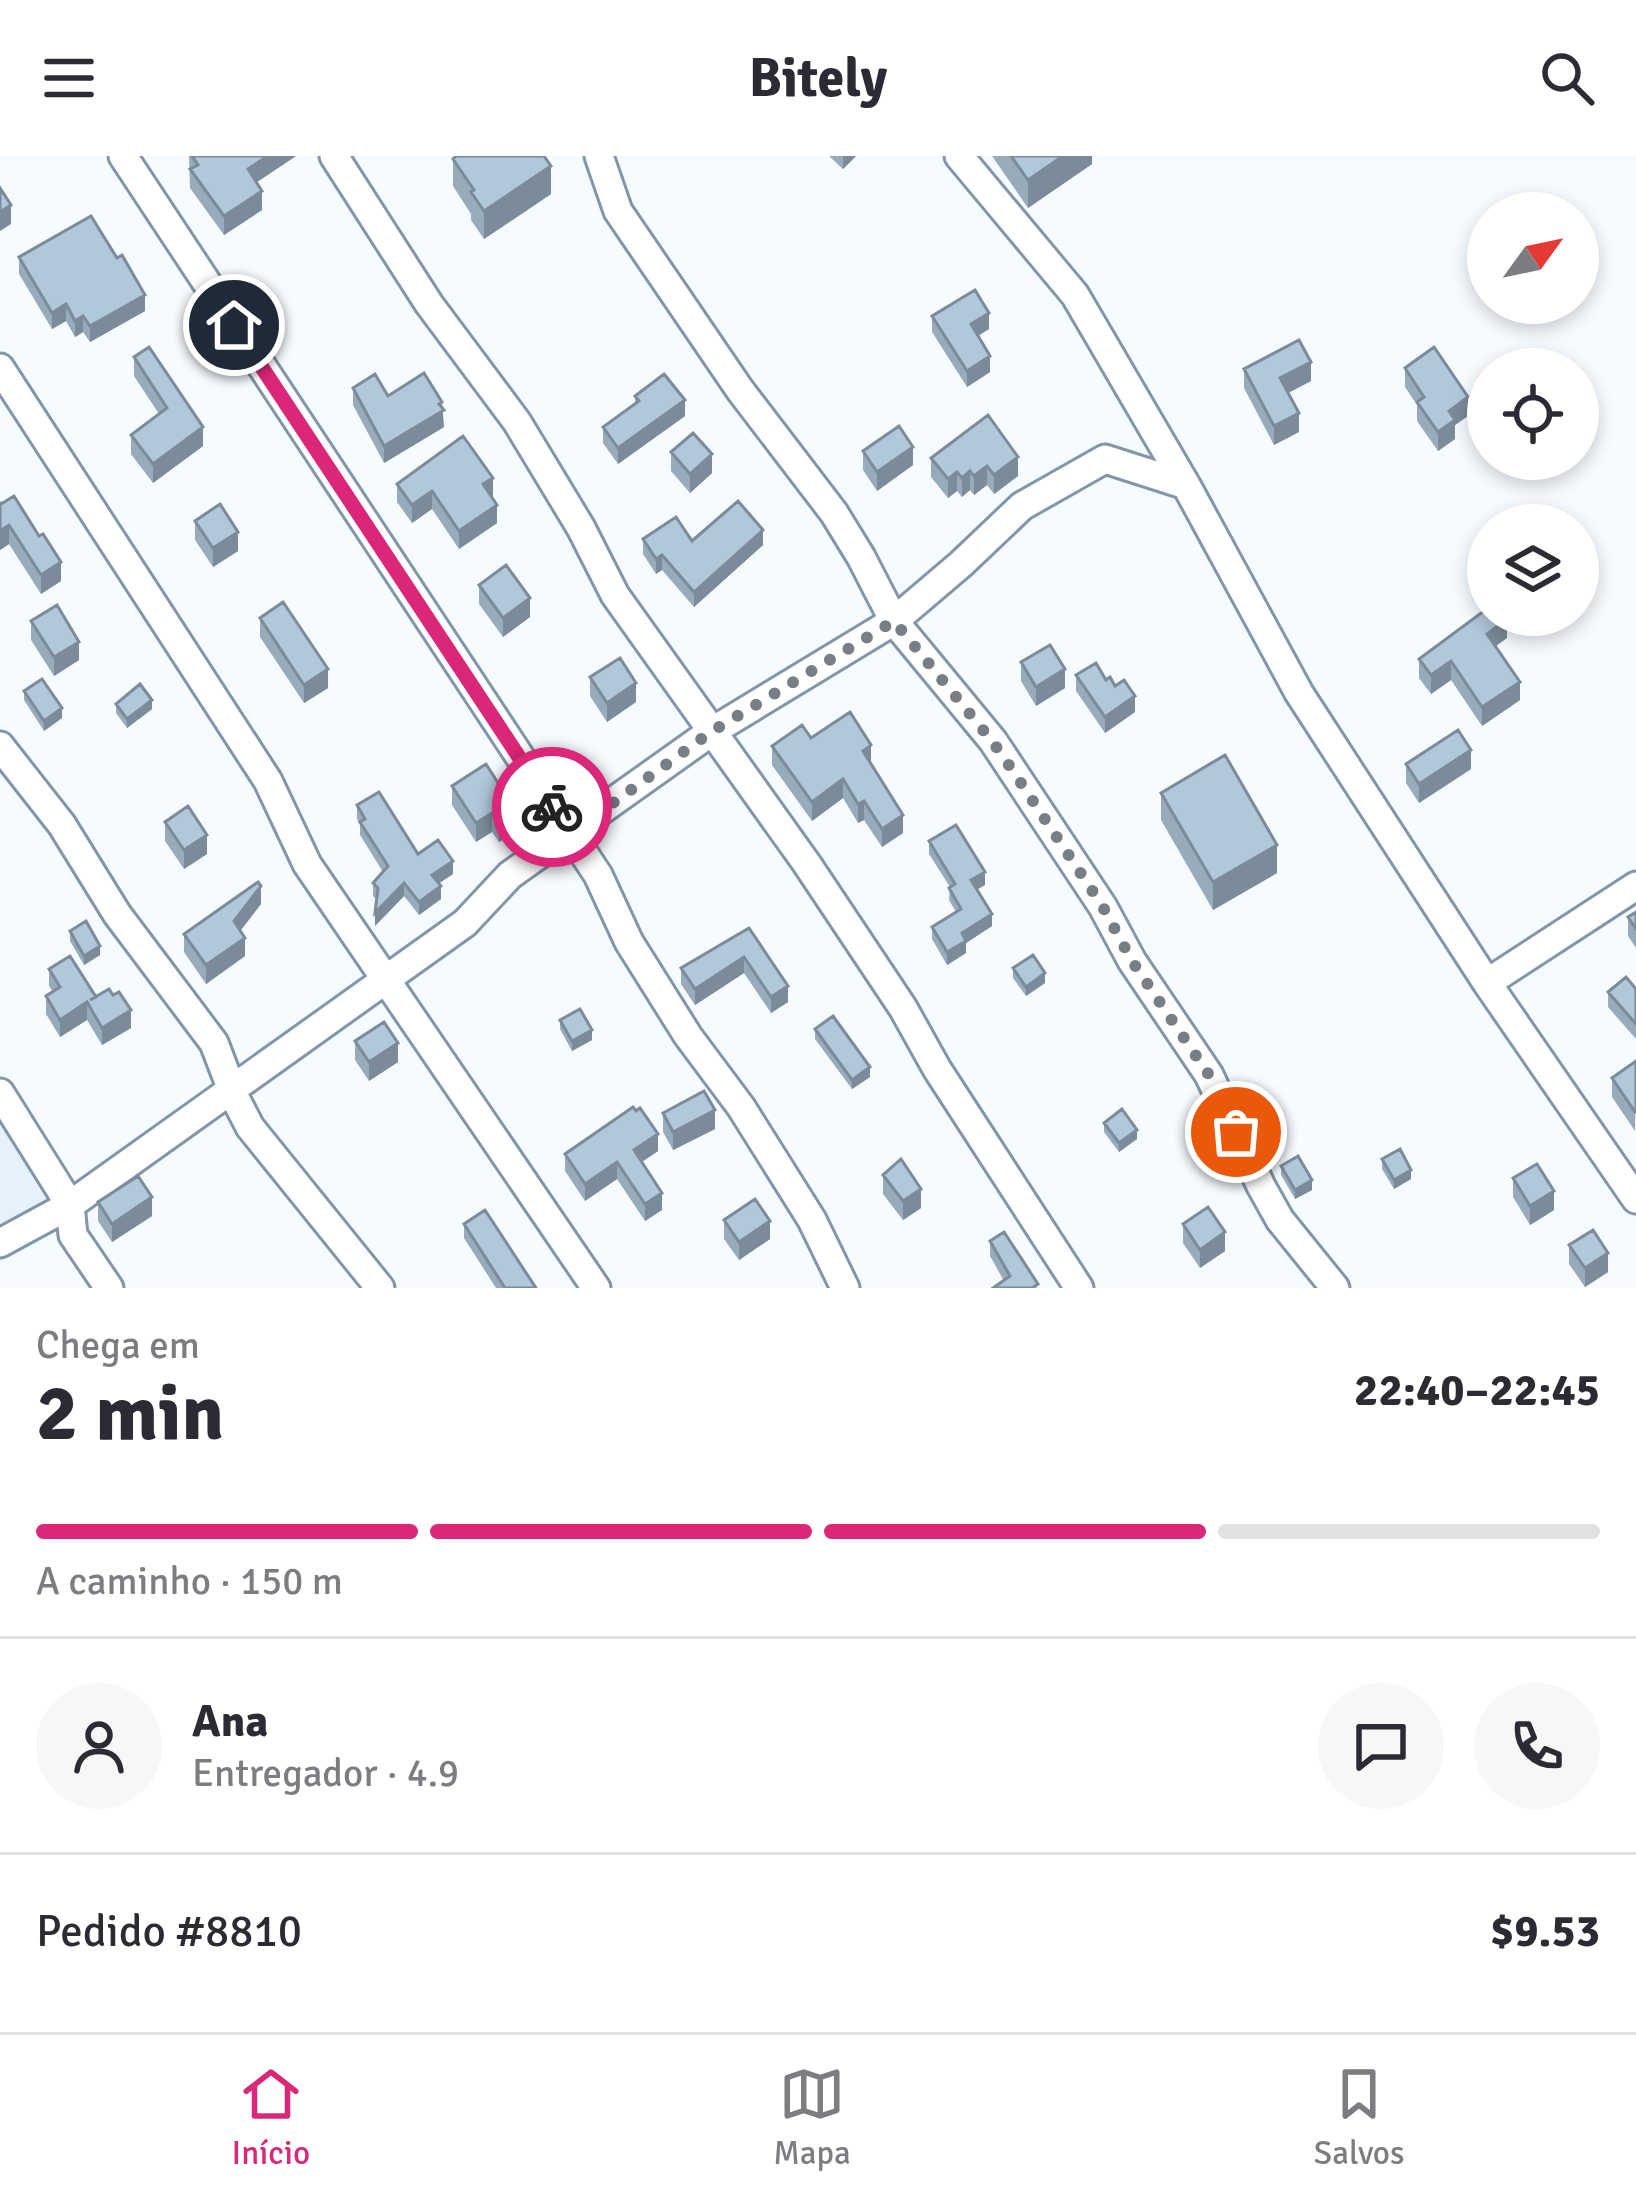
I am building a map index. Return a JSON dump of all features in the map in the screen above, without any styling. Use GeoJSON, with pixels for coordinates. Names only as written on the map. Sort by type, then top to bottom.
{"type":"FeatureCollection","features":[{"type":"Feature","properties":{"kind":"street"},"geometry":{"type":"LineString","coordinates":[[123,156],[598,875],[628,942],[812,1220],[845,1288]]}},
{"type":"Feature","properties":{"kind":"street"},"geometry":{"type":"LineString","coordinates":[[334,156],[429,304],[517,422],[615,595],[807,864],[903,1008],[937,1069],[1079,1288]]}},
{"type":"Feature","properties":{"kind":"street"},"geometry":{"type":"LineString","coordinates":[[599,156],[618,211],[740,390],[834,513],[894,621],[992,741],[1103,907],[1132,961],[1209,1075],[1280,1220],[1334,1288]]}},
{"type":"Feature","properties":{"kind":"street"},"geometry":{"type":"LineString","coordinates":[[959,156],[1075,295],[1299,693],[1487,983],[1636,1199]]}},
{"type":"Feature","properties":{"kind":"street"},"geometry":{"type":"LineString","coordinates":[[0,368],[268,781],[307,864],[596,1288]]}},
{"type":"Feature","properties":{"kind":"street"},"geometry":{"type":"LineString","coordinates":[[0,1243],[70,1205],[465,923],[510,875],[711,732],[894,621],[1022,506],[1105,458],[1186,485]]}},
{"type":"Feature","properties":{"kind":"street"},"geometry":{"type":"LineString","coordinates":[[0,746],[62,825],[118,914],[214,1043],[250,1127],[380,1288]]}},
{"type":"Feature","properties":{"kind":"street"},"geometry":{"type":"LineString","coordinates":[[1487,983],[1636,886]]}},
{"type":"Feature","properties":{"kind":"street"},"geometry":{"type":"LineString","coordinates":[[0,1093],[70,1205],[73,1235],[109,1288]]}},
{"type":"Feature","properties":{"kind":"shaded area"},"geometry":{"type":"Polygon","coordinates":[[[0,1107],[55,1195],[0,1229],[0,1107]]]}},
{"type":"Feature","properties":{"kind":"building"},"geometry":{"type":"Polygon","coordinates":[[[192,156],[268,156],[248,169],[262,191],[224,216],[190,169],[198,165],[192,156]]]}},
{"type":"Feature","properties":{"kind":"building"},"geometry":{"type":"Polygon","coordinates":[[[544,156],[551,166],[484,211],[453,159],[544,156]]]}},
{"type":"Feature","properties":{"kind":"building"},"geometry":{"type":"Polygon","coordinates":[[[1011,156],[1063,156],[1028,180],[1011,156]]]}},
{"type":"Feature","properties":{"kind":"building"},"geometry":{"type":"Polygon","coordinates":[[[0,188],[11,205],[0,212],[0,188]]]}},
{"type":"Feature","properties":{"kind":"building"},"geometry":{"type":"Polygon","coordinates":[[[91,216],[145,295],[90,326],[83,316],[75,321],[66,304],[52,313],[19,257],[91,216]]]}},
{"type":"Feature","properties":{"kind":"building"},"geometry":{"type":"Polygon","coordinates":[[[975,290],[989,313],[971,324],[990,356],[967,371],[932,316],[975,290]]]}},
{"type":"Feature","properties":{"kind":"building"},"geometry":{"type":"Polygon","coordinates":[[[1299,340],[1311,362],[1280,378],[1299,413],[1274,426],[1244,369],[1299,340]]]}},
{"type":"Feature","properties":{"kind":"building"},"geometry":{"type":"Polygon","coordinates":[[[149,347],[203,427],[153,464],[131,435],[167,408],[134,357],[149,347]]]}},
{"type":"Feature","properties":{"kind":"building"},"geometry":{"type":"Polygon","coordinates":[[[1434,347],[1467,396],[1449,411],[1455,420],[1438,432],[1417,402],[1424,397],[1405,368],[1434,347]]]}},
{"type":"Feature","properties":{"kind":"building"},"geometry":{"type":"Polygon","coordinates":[[[424,373],[444,410],[384,446],[353,388],[375,374],[388,396],[424,373]]]}},
{"type":"Feature","properties":{"kind":"building"},"geometry":{"type":"Polygon","coordinates":[[[664,374],[685,400],[618,448],[603,427],[639,401],[635,396],[664,374]]]}},
{"type":"Feature","properties":{"kind":"building"},"geometry":{"type":"Polygon","coordinates":[[[988,415],[1018,457],[994,475],[987,466],[974,476],[970,471],[962,478],[957,472],[948,479],[931,458],[988,415]]]}},
{"type":"Feature","properties":{"kind":"building"},"geometry":{"type":"Polygon","coordinates":[[[899,426],[913,447],[877,472],[863,451],[899,426]]]}},
{"type":"Feature","properties":{"kind":"building"},"geometry":{"type":"Polygon","coordinates":[[[693,433],[712,454],[690,474],[671,452],[693,433]]]}},
{"type":"Feature","properties":{"kind":"building"},"geometry":{"type":"Polygon","coordinates":[[[463,436],[493,478],[483,484],[497,505],[459,531],[432,491],[412,505],[397,484],[463,436]]]}},
{"type":"Feature","properties":{"kind":"building"},"geometry":{"type":"Polygon","coordinates":[[[14,496],[61,562],[41,575],[9,525],[0,531],[0,502],[14,496]]]}},
{"type":"Feature","properties":{"kind":"building"},"geometry":{"type":"Polygon","coordinates":[[[738,501],[763,530],[694,592],[662,555],[656,559],[643,539],[676,517],[692,541],[738,501]]]}},
{"type":"Feature","properties":{"kind":"building"},"geometry":{"type":"Polygon","coordinates":[[[220,504],[238,532],[213,548],[195,521],[220,504]]]}},
{"type":"Feature","properties":{"kind":"building"},"geometry":{"type":"Polygon","coordinates":[[[506,565],[530,598],[503,618],[479,585],[506,565]]]}},
{"type":"Feature","properties":{"kind":"building"},"geometry":{"type":"Polygon","coordinates":[[[283,602],[328,669],[304,685],[260,618],[283,602]]]}},
{"type":"Feature","properties":{"kind":"building"},"geometry":{"type":"Polygon","coordinates":[[[57,605],[79,642],[54,657],[31,621],[57,605]]]}},
{"type":"Feature","properties":{"kind":"building"},"geometry":{"type":"Polygon","coordinates":[[[1467,624],[1467,636],[1488,636],[1520,682],[1482,707],[1451,661],[1431,675],[1419,659],[1467,624]]]}},
{"type":"Feature","properties":{"kind":"building"},"geometry":{"type":"Polygon","coordinates":[[[1050,645],[1065,669],[1036,687],[1021,662],[1050,645]]]}},
{"type":"Feature","properties":{"kind":"building"},"geometry":{"type":"Polygon","coordinates":[[[620,658],[636,683],[607,703],[590,677],[620,658]]]}},
{"type":"Feature","properties":{"kind":"building"},"geometry":{"type":"Polygon","coordinates":[[[1096,663],[1106,680],[1110,677],[1115,686],[1124,680],[1135,696],[1105,717],[1076,675],[1096,663]]]}},
{"type":"Feature","properties":{"kind":"building"},"geometry":{"type":"Polygon","coordinates":[[[42,679],[62,708],[44,721],[24,691],[42,679]]]}},
{"type":"Feature","properties":{"kind":"building"},"geometry":{"type":"Polygon","coordinates":[[[140,684],[152,700],[127,719],[116,704],[140,684]]]}},
{"type":"Feature","properties":{"kind":"building"},"geometry":{"type":"Polygon","coordinates":[[[850,712],[871,745],[863,751],[903,815],[882,829],[843,779],[812,802],[772,746],[802,725],[811,738],[850,712]]]}},
{"type":"Feature","properties":{"kind":"building"},"geometry":{"type":"Polygon","coordinates":[[[1458,730],[1471,750],[1419,784],[1406,764],[1458,730]]]}},
{"type":"Feature","properties":{"kind":"building"},"geometry":{"type":"Polygon","coordinates":[[[1225,755],[1277,845],[1213,882],[1161,793],[1225,755]]]}},
{"type":"Feature","properties":{"kind":"building"},"geometry":{"type":"Polygon","coordinates":[[[486,764],[500,786],[512,778],[529,804],[499,824],[492,813],[476,823],[452,786],[486,764]]]}},
{"type":"Feature","properties":{"kind":"building"},"geometry":{"type":"Polygon","coordinates":[[[379,792],[418,854],[438,840],[453,861],[432,875],[441,886],[419,902],[404,883],[375,913],[378,888],[373,883],[388,866],[360,822],[365,819],[357,805],[379,792]]]}},
{"type":"Feature","properties":{"kind":"building"},"geometry":{"type":"Polygon","coordinates":[[[188,806],[207,835],[184,850],[165,822],[188,806]]]}},
{"type":"Feature","properties":{"kind":"building"},"geometry":{"type":"Polygon","coordinates":[[[956,825],[985,872],[971,880],[992,914],[962,933],[966,941],[947,952],[932,927],[961,909],[949,888],[955,884],[929,841],[956,825]]]}},
{"type":"Feature","properties":{"kind":"building"},"geometry":{"type":"Polygon","coordinates":[[[258,882],[261,886],[234,921],[245,938],[206,965],[184,934],[258,882]]]}},
{"type":"Feature","properties":{"kind":"building"},"geometry":{"type":"Polygon","coordinates":[[[86,921],[100,946],[84,956],[70,931],[86,921]]]}},
{"type":"Feature","properties":{"kind":"building"},"geometry":{"type":"Polygon","coordinates":[[[749,928],[788,986],[771,997],[744,957],[695,989],[681,968],[749,928]]]}},
{"type":"Feature","properties":{"kind":"building"},"geometry":{"type":"Polygon","coordinates":[[[1033,955],[1045,973],[1026,987],[1013,968],[1033,955]]]}},
{"type":"Feature","properties":{"kind":"building"},"geometry":{"type":"Polygon","coordinates":[[[70,956],[96,997],[109,989],[113,995],[119,992],[131,1010],[102,1028],[87,1002],[60,1020],[46,996],[60,987],[49,969],[70,956]]]}},
{"type":"Feature","properties":{"kind":"building"},"geometry":{"type":"Polygon","coordinates":[[[1626,977],[1636,989],[1636,1024],[1608,992],[1626,977]]]}},
{"type":"Feature","properties":{"kind":"building"},"geometry":{"type":"Polygon","coordinates":[[[580,1009],[592,1030],[572,1041],[560,1020],[580,1009]]]}},
{"type":"Feature","properties":{"kind":"building"},"geometry":{"type":"Polygon","coordinates":[[[833,1016],[870,1067],[852,1080],[815,1029],[833,1016]]]}},
{"type":"Feature","properties":{"kind":"building"},"geometry":{"type":"Polygon","coordinates":[[[384,1022],[398,1043],[369,1062],[355,1041],[384,1022]]]}},
{"type":"Feature","properties":{"kind":"building"},"geometry":{"type":"Polygon","coordinates":[[[1636,1061],[1636,1112],[1635,1112],[1612,1078],[1636,1061]]]}},
{"type":"Feature","properties":{"kind":"building"},"geometry":{"type":"Polygon","coordinates":[[[704,1091],[715,1110],[673,1132],[663,1113],[704,1091]]]}},
{"type":"Feature","properties":{"kind":"building"},"geometry":{"type":"Polygon","coordinates":[[[633,1107],[640,1108],[658,1134],[634,1150],[662,1193],[645,1204],[617,1162],[585,1184],[565,1154],[633,1107]]]}},
{"type":"Feature","properties":{"kind":"building"},"geometry":{"type":"Polygon","coordinates":[[[1122,1109],[1137,1130],[1119,1143],[1104,1123],[1122,1109]]]}},
{"type":"Feature","properties":{"kind":"building"},"geometry":{"type":"Polygon","coordinates":[[[1400,1149],[1411,1170],[1394,1180],[1382,1159],[1400,1149]]]}},
{"type":"Feature","properties":{"kind":"building"},"geometry":{"type":"Polygon","coordinates":[[[1298,1156],[1312,1180],[1295,1190],[1281,1166],[1298,1156]]]}},
{"type":"Feature","properties":{"kind":"building"},"geometry":{"type":"Polygon","coordinates":[[[901,1159],[921,1189],[903,1201],[883,1175],[901,1159]]]}},
{"type":"Feature","properties":{"kind":"building"},"geometry":{"type":"Polygon","coordinates":[[[1537,1164],[1554,1191],[1530,1206],[1513,1178],[1537,1164]]]}},
{"type":"Feature","properties":{"kind":"building"},"geometry":{"type":"Polygon","coordinates":[[[138,1176],[152,1197],[112,1224],[98,1202],[138,1176]]]}},
{"type":"Feature","properties":{"kind":"building"},"geometry":{"type":"Polygon","coordinates":[[[755,1199],[770,1221],[739,1242],[724,1220],[755,1199]]]}},
{"type":"Feature","properties":{"kind":"building"},"geometry":{"type":"Polygon","coordinates":[[[1208,1207],[1225,1232],[1200,1250],[1183,1224],[1208,1207]]]}},
{"type":"Feature","properties":{"kind":"building"},"geometry":{"type":"Polygon","coordinates":[[[485,1210],[536,1288],[505,1288],[464,1224],[485,1210]]]}},
{"type":"Feature","properties":{"kind":"building"},"geometry":{"type":"Polygon","coordinates":[[[1593,1230],[1608,1253],[1585,1268],[1569,1245],[1593,1230]]]}},
{"type":"Feature","properties":{"kind":"building"},"geometry":{"type":"Polygon","coordinates":[[[1004,1232],[1038,1284],[1032,1288],[993,1288],[1010,1276],[990,1241],[1004,1232]]]}},
{"type":"Feature","properties":{"kind":"way so far"},"geometry":{"type":"LineString","coordinates":[[552,807],[570,834],[711,732],[894,621],[1015,774],[1209,1075],[1236,1132]]}},
{"type":"Feature","properties":{"kind":"route"},"geometry":{"type":"LineString","coordinates":[[234,325],[552,807]]}}]}
